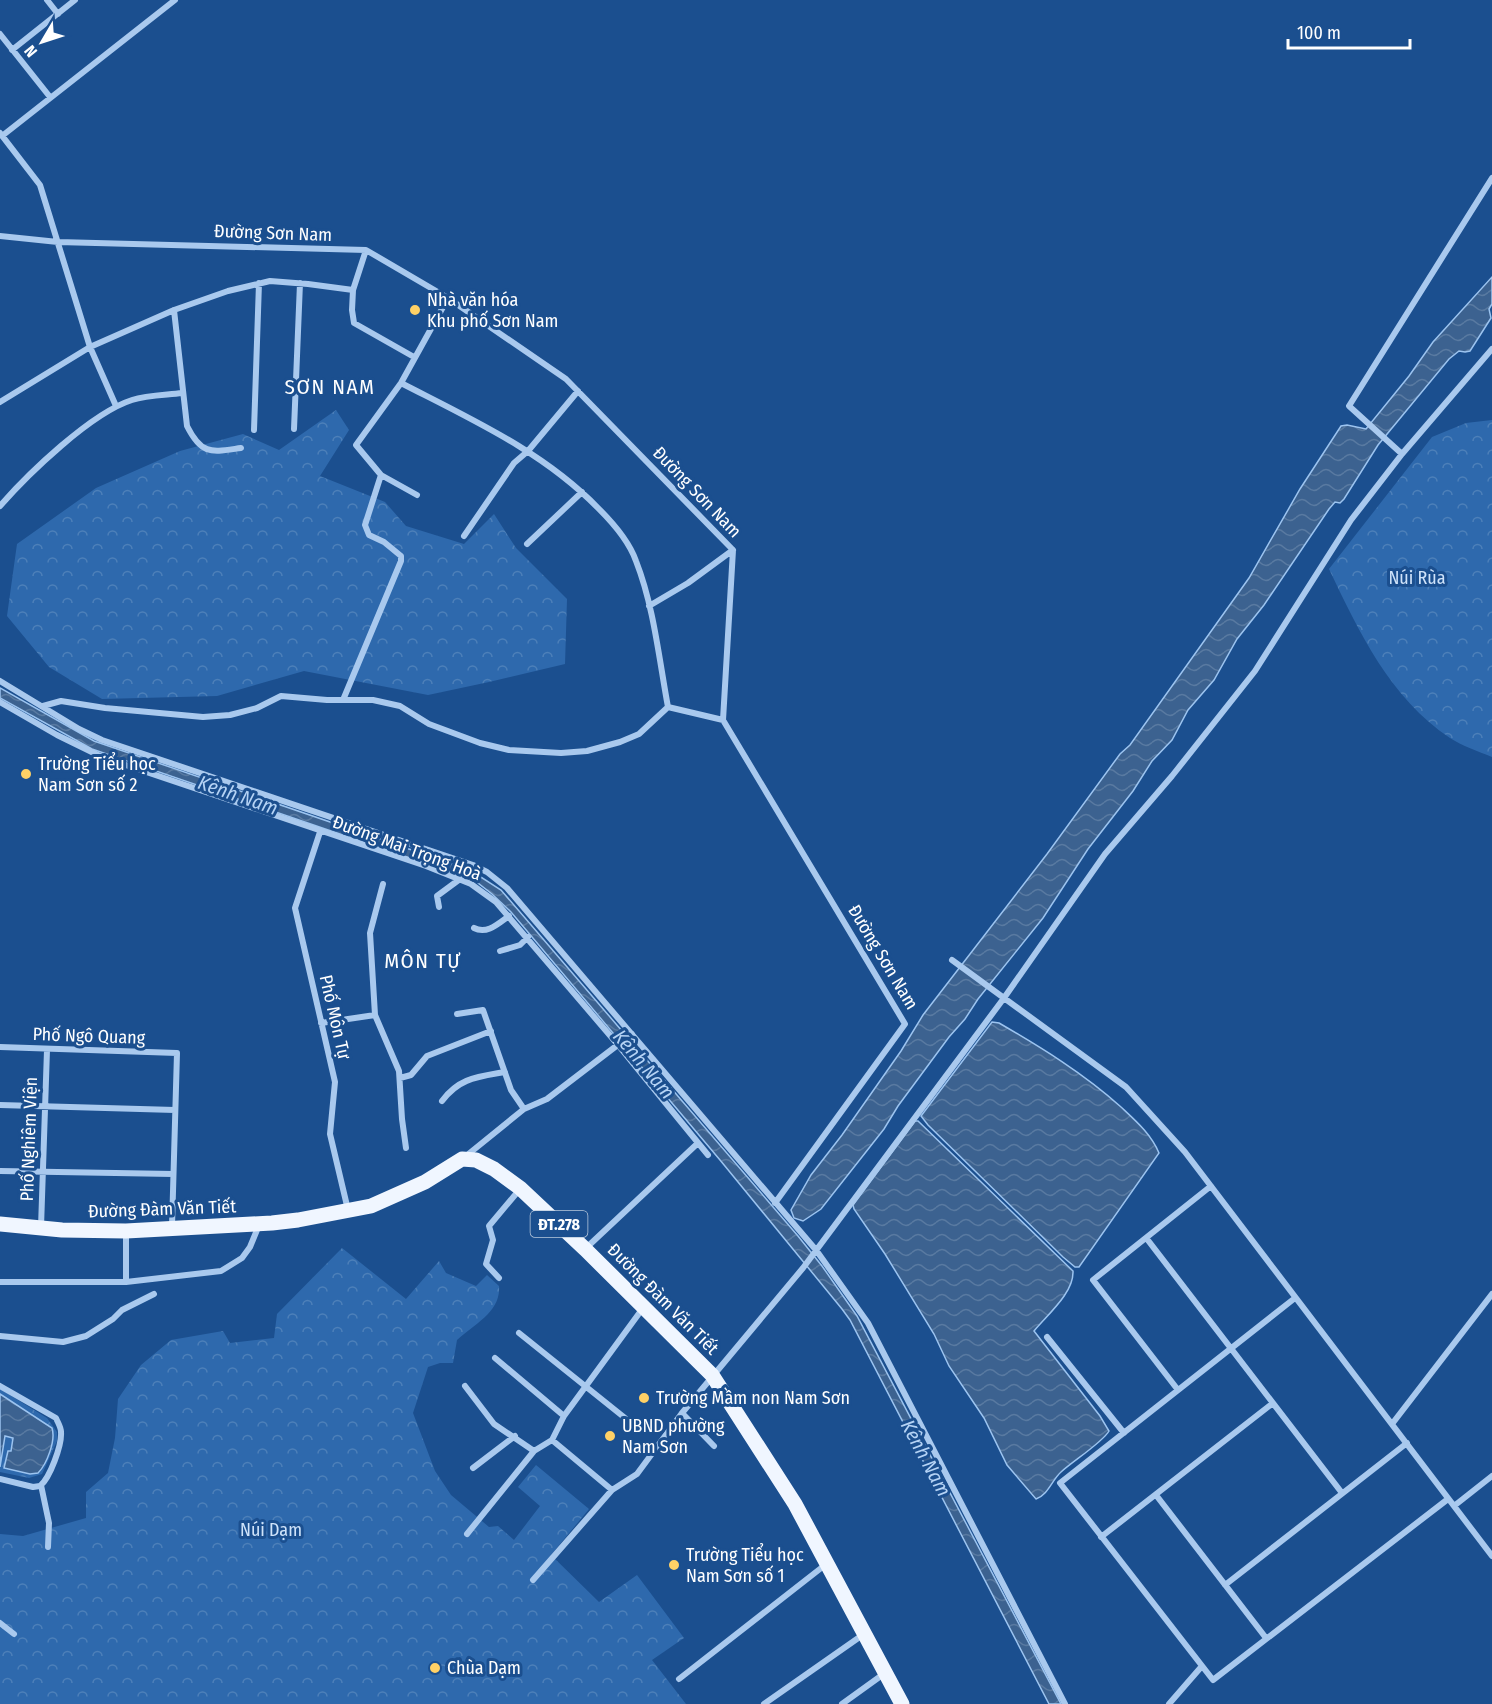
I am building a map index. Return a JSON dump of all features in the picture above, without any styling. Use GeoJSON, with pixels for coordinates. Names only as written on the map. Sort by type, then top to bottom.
{"type":"FeatureCollection","features":[{"type":"Feature","properties":{"kind":"main road","name":"Đường Đàm Văn Tiết"},"geometry":{"type":"LineString","coordinates":[[0,1224],[126,1232],[259,1225],[371,1206],[425,1182],[462,1159],[476,1160],[494,1169],[520,1188],[585,1249],[712,1376],[795,1504],[902,1704]]}},
{"type":"Feature","properties":{"kind":"street"},"geometry":{"type":"LineString","coordinates":[[47,0],[58,14]]}},
{"type":"Feature","properties":{"kind":"street"},"geometry":{"type":"LineString","coordinates":[[12,50],[75,0]]}},
{"type":"Feature","properties":{"kind":"street"},"geometry":{"type":"LineString","coordinates":[[116,406],[90,347],[40,185],[1,134],[175,0]]}},
{"type":"Feature","properties":{"kind":"street"},"geometry":{"type":"LineString","coordinates":[[0,34],[50,97]]}},
{"type":"Feature","properties":{"kind":"street"},"geometry":{"type":"LineString","coordinates":[[1402,454],[1349,406],[1492,178]]}},
{"type":"Feature","properties":{"kind":"street","name":"Đường Sơn Nam"},"geometry":{"type":"LineString","coordinates":[[0,236],[58,242],[366,250],[448,298],[566,379],[733,550],[723,720],[905,1024],[776,1203]]}},
{"type":"Feature","properties":{"kind":"street"},"geometry":{"type":"LineString","coordinates":[[366,250],[353,290],[354,323],[414,357]]}},
{"type":"Feature","properties":{"kind":"street"},"geometry":{"type":"LineString","coordinates":[[0,402],[90,347],[174,310],[228,291],[270,281],[353,290]]}},
{"type":"Feature","properties":{"kind":"street"},"geometry":{"type":"LineString","coordinates":[[254,429],[259,283]]}},
{"type":"Feature","properties":{"kind":"street"},"geometry":{"type":"LineString","coordinates":[[294,429],[300,283]]}},
{"type":"Feature","properties":{"kind":"street"},"geometry":{"type":"LineString","coordinates":[[417,495],[381,475],[356,445],[401,383],[448,298]]}},
{"type":"Feature","properties":{"kind":"street"},"geometry":{"type":"LineString","coordinates":[[174,310],[187,426],[198,445],[203,449],[212,452],[241,448]]}},
{"type":"Feature","properties":{"kind":"street"},"geometry":{"type":"LineString","coordinates":[[533,1580],[612,1490],[637,1474],[682,1413],[803,1268],[1105,854],[1194,749],[1254,670],[1351,520],[1402,454],[1492,349]]}},
{"type":"Feature","properties":{"kind":"street"},"geometry":{"type":"LineString","coordinates":[[401,383],[504,436],[528,451],[582,492],[608,518],[636,560],[649,606],[668,707]]}},
{"type":"Feature","properties":{"kind":"street"},"geometry":{"type":"LineString","coordinates":[[464,536],[514,463],[528,451],[578,391]]}},
{"type":"Feature","properties":{"kind":"street"},"geometry":{"type":"LineString","coordinates":[[0,506],[20,484],[68,441],[116,406],[134,399],[182,393]]}},
{"type":"Feature","properties":{"kind":"street"},"geometry":{"type":"LineString","coordinates":[[343,700],[401,561],[401,556],[397,551],[366,531],[365,525],[381,475]]}},
{"type":"Feature","properties":{"kind":"street"},"geometry":{"type":"LineString","coordinates":[[527,544],[582,492]]}},
{"type":"Feature","properties":{"kind":"street"},"geometry":{"type":"LineString","coordinates":[[649,606],[688,583],[733,550]]}},
{"type":"Feature","properties":{"kind":"street"},"geometry":{"type":"LineString","coordinates":[[0,681],[89,734],[118,746],[230,782],[487,872],[516,898],[816,1250],[868,1323],[1065,1704]]}},
{"type":"Feature","properties":{"kind":"street"},"geometry":{"type":"LineString","coordinates":[[43,706],[61,701],[203,717],[230,715],[257,708],[281,696],[386,702],[400,706],[417,718],[442,730],[499,748],[561,753],[587,751],[639,734],[668,707]]}},
{"type":"Feature","properties":{"kind":"street","name":"Đường Mai Trọng Hoà"},"geometry":{"type":"LineString","coordinates":[[0,702],[102,757],[460,879],[489,895],[528,937],[708,1155]]}},
{"type":"Feature","properties":{"kind":"street"},"geometry":{"type":"LineString","coordinates":[[668,707],[723,720]]}},
{"type":"Feature","properties":{"kind":"street","name":"Phố Môn Tự"},"geometry":{"type":"LineString","coordinates":[[320,832],[295,908],[335,1082],[330,1134],[349,1210]]}},
{"type":"Feature","properties":{"kind":"street"},"geometry":{"type":"LineString","coordinates":[[439,907],[437,896],[460,879]]}},
{"type":"Feature","properties":{"kind":"street"},"geometry":{"type":"LineString","coordinates":[[384,884],[369,933],[375,1015],[399,1071],[406,1148]]}},
{"type":"Feature","properties":{"kind":"street"},"geometry":{"type":"LineString","coordinates":[[474,928],[480,931],[485,930],[509,916]]}},
{"type":"Feature","properties":{"kind":"street"},"geometry":{"type":"LineString","coordinates":[[500,951],[520,945],[528,937]]}},
{"type":"Feature","properties":{"kind":"street"},"geometry":{"type":"LineString","coordinates":[[952,960],[1126,1087],[1168,1131],[1492,1556]]}},
{"type":"Feature","properties":{"kind":"street"},"geometry":{"type":"LineString","coordinates":[[457,1014],[483,1010],[511,1089],[524,1109]]}},
{"type":"Feature","properties":{"kind":"street"},"geometry":{"type":"LineString","coordinates":[[321,1023],[375,1015]]}},
{"type":"Feature","properties":{"kind":"street"},"geometry":{"type":"LineString","coordinates":[[400,1078],[411,1075],[427,1056],[491,1031]]}},
{"type":"Feature","properties":{"kind":"street"},"geometry":{"type":"LineString","coordinates":[[462,1159],[524,1109],[547,1099],[632,1034]]}},
{"type":"Feature","properties":{"kind":"street","name":"Phố Ngô Quang"},"geometry":{"type":"LineString","coordinates":[[0,1047],[177,1053],[175,1110]]}},
{"type":"Feature","properties":{"kind":"street","name":"Phố Nghiêm Viện"},"geometry":{"type":"LineString","coordinates":[[41,1228],[47,1050]]}},
{"type":"Feature","properties":{"kind":"street"},"geometry":{"type":"LineString","coordinates":[[442,1101],[451,1089],[462,1082],[505,1072]]}},
{"type":"Feature","properties":{"kind":"street"},"geometry":{"type":"LineString","coordinates":[[0,1105],[175,1110],[172,1230]]}},
{"type":"Feature","properties":{"kind":"street"},"geometry":{"type":"LineString","coordinates":[[585,1249],[698,1143]]}},
{"type":"Feature","properties":{"kind":"street"},"geometry":{"type":"LineString","coordinates":[[0,1171],[173,1174]]}},
{"type":"Feature","properties":{"kind":"street"},"geometry":{"type":"LineString","coordinates":[[1178,1390],[1093,1280],[1211,1186]]}},
{"type":"Feature","properties":{"kind":"street"},"geometry":{"type":"LineString","coordinates":[[499,1278],[486,1264],[493,1240],[489,1226],[520,1188]]}},
{"type":"Feature","properties":{"kind":"street"},"geometry":{"type":"LineString","coordinates":[[0,1282],[126,1282],[221,1271],[242,1258],[250,1247],[259,1225]]}},
{"type":"Feature","properties":{"kind":"street"},"geometry":{"type":"LineString","coordinates":[[126,1232],[126,1282]]}},
{"type":"Feature","properties":{"kind":"street"},"geometry":{"type":"LineString","coordinates":[[1147,1239],[1342,1493]]}},
{"type":"Feature","properties":{"kind":"street"},"geometry":{"type":"LineString","coordinates":[[0,1336],[63,1342],[86,1336],[113,1319],[122,1310],[154,1294]]}},
{"type":"Feature","properties":{"kind":"street"},"geometry":{"type":"LineString","coordinates":[[1392,1424],[1492,1294]]}},
{"type":"Feature","properties":{"kind":"street"},"geometry":{"type":"LineString","coordinates":[[1296,1298],[1060,1483],[1213,1680],[1448,1499]]}},
{"type":"Feature","properties":{"kind":"street"},"geometry":{"type":"LineString","coordinates":[[467,1534],[534,1451],[552,1440],[564,1416],[643,1308]]}},
{"type":"Feature","properties":{"kind":"street"},"geometry":{"type":"LineString","coordinates":[[519,1333],[640,1430]]}},
{"type":"Feature","properties":{"kind":"street"},"geometry":{"type":"LineString","coordinates":[[1047,1336],[1124,1433]]}},
{"type":"Feature","properties":{"kind":"street"},"geometry":{"type":"LineString","coordinates":[[495,1358],[564,1416]]}},
{"type":"Feature","properties":{"kind":"street"},"geometry":{"type":"LineString","coordinates":[[0,1386],[56,1418],[61,1428],[58,1448],[49,1475],[41,1485],[33,1487],[0,1479]]}},
{"type":"Feature","properties":{"kind":"street"},"geometry":{"type":"LineString","coordinates":[[465,1386],[494,1424],[515,1436],[534,1451]]}},
{"type":"Feature","properties":{"kind":"street"},"geometry":{"type":"LineString","coordinates":[[1101,1537],[1273,1403]]}},
{"type":"Feature","properties":{"kind":"street"},"geometry":{"type":"LineString","coordinates":[[682,1413],[714,1446]]}},
{"type":"Feature","properties":{"kind":"street"},"geometry":{"type":"LineString","coordinates":[[473,1468],[515,1436]]}},
{"type":"Feature","properties":{"kind":"street"},"geometry":{"type":"LineString","coordinates":[[552,1440],[612,1490]]}},
{"type":"Feature","properties":{"kind":"street"},"geometry":{"type":"LineString","coordinates":[[1225,1585],[1407,1443]]}},
{"type":"Feature","properties":{"kind":"street"},"geometry":{"type":"LineString","coordinates":[[1454,1506],[1492,1476]]}},
{"type":"Feature","properties":{"kind":"street"},"geometry":{"type":"LineString","coordinates":[[41,1485],[49,1523],[48,1547]]}},
{"type":"Feature","properties":{"kind":"street"},"geometry":{"type":"LineString","coordinates":[[1155,1495],[1266,1638]]}},
{"type":"Feature","properties":{"kind":"street"},"geometry":{"type":"LineString","coordinates":[[679,1679],[827,1563]]}},
{"type":"Feature","properties":{"kind":"street"},"geometry":{"type":"LineString","coordinates":[[0,1623],[14,1634]]}},
{"type":"Feature","properties":{"kind":"street"},"geometry":{"type":"LineString","coordinates":[[764,1704],[864,1634]]}},
{"type":"Feature","properties":{"kind":"street"},"geometry":{"type":"LineString","coordinates":[[1169,1704],[1202,1666]]}},
{"type":"Feature","properties":{"kind":"street"},"geometry":{"type":"LineString","coordinates":[[842,1704],[885,1672]]}},
{"type":"Feature","properties":{"kind":"green space"},"geometry":{"type":"Polygon","coordinates":[[[336,410],[349,430],[320,476],[385,502],[406,526],[464,544],[494,514],[516,548],[567,599],[565,664],[428,695],[304,671],[217,696],[102,699],[49,667],[7,616],[17,544],[96,488],[180,451],[243,434],[279,450],[336,410]]]}},
{"type":"Feature","properties":{"kind":"green space","name":"Núi Rùa"},"geometry":{"type":"Polygon","coordinates":[[[1492,420],[1492,757],[1450,738],[1410,704],[1378,662],[1329,569],[1432,437],[1466,423],[1492,420]]]}},
{"type":"Feature","properties":{"kind":"green space","name":"Núi Dạm"},"geometry":{"type":"Polygon","coordinates":[[[342,1248],[406,1299],[439,1261],[446,1273],[476,1286],[487,1275],[499,1286],[496,1303],[491,1310],[457,1340],[453,1363],[440,1363],[428,1367],[413,1413],[435,1471],[451,1495],[489,1527],[498,1526],[514,1540],[540,1506],[518,1487],[536,1465],[589,1509],[551,1555],[599,1602],[637,1575],[684,1638],[652,1660],[686,1704],[0,1704],[0,1534],[23,1536],[86,1518],[86,1492],[108,1473],[115,1438],[118,1399],[141,1365],[171,1340],[223,1331],[230,1343],[274,1338],[277,1314],[342,1248]]]}},
{"type":"Feature","properties":{"kind":"green space"},"geometry":{"type":"Polygon","coordinates":[[[0,1389],[47,1418],[57,1432],[57,1441],[42,1474],[29,1478],[0,1472],[0,1389]]]}},
{"type":"Feature","properties":{"kind":"water"},"geometry":{"type":"Polygon","coordinates":[[[1492,277],[1492,304],[1489,309],[1491,318],[1470,351],[1459,351],[1449,359],[1378,445],[1344,499],[1340,503],[1335,502],[1329,509],[1264,605],[1237,639],[1214,680],[1188,710],[1172,740],[1152,761],[1133,791],[1088,849],[1043,918],[949,1037],[898,1106],[884,1129],[821,1209],[803,1221],[794,1218],[791,1210],[811,1175],[901,1051],[923,1015],[1047,854],[1120,754],[1130,745],[1249,578],[1300,489],[1341,426],[1366,429],[1433,342],[1492,277]]]}},
{"type":"Feature","properties":{"kind":"water","name":"Kênh Nam"},"geometry":{"type":"Polygon","coordinates":[[[0,688],[94,741],[470,870],[501,890],[798,1236],[857,1316],[1061,1704],[1049,1704],[850,1320],[720,1160],[511,912],[474,880],[92,749],[0,698],[0,688]]]}},
{"type":"Feature","properties":{"kind":"water"},"geometry":{"type":"Polygon","coordinates":[[[992,1022],[999,1023],[1031,1042],[1092,1083],[1138,1123],[1159,1153],[1079,1267],[1075,1267],[1063,1257],[921,1116],[992,1022]]]}},
{"type":"Feature","properties":{"kind":"water"},"geometry":{"type":"Polygon","coordinates":[[[915,1121],[918,1121],[1073,1271],[1065,1295],[1034,1331],[1100,1416],[1109,1431],[1061,1472],[1044,1494],[1036,1499],[1007,1465],[984,1418],[949,1366],[934,1334],[885,1254],[854,1209],[853,1205],[915,1121]]]}},
{"type":"Feature","properties":{"kind":"water"},"geometry":{"type":"Polygon","coordinates":[[[0,1394],[52,1428],[53,1439],[50,1452],[38,1473],[30,1474],[4,1468],[8,1451],[11,1451],[13,1438],[5,1436],[0,1467],[0,1394]]]}},
{"type":"Feature","properties":{"kind":"place","name":"Nhà văn hóa Khu phố Sơn Nam"},"geometry":{"type":"Point","coordinates":[415,310]}},
{"type":"Feature","properties":{"kind":"place","name":"Trường Tiểu học Nam Sơn số 2"},"geometry":{"type":"Point","coordinates":[26,774]}},
{"type":"Feature","properties":{"kind":"place","name":"Trường Mầm non Nam Sơn"},"geometry":{"type":"Point","coordinates":[644,1398]}},
{"type":"Feature","properties":{"kind":"place","name":"UBND phường Nam Sơn"},"geometry":{"type":"Point","coordinates":[610,1436]}},
{"type":"Feature","properties":{"kind":"place","name":"Trường Tiểu học Nam Sơn số 1"},"geometry":{"type":"Point","coordinates":[674,1565]}},
{"type":"Feature","properties":{"kind":"place","name":"Chùa Dạm"},"geometry":{"type":"Point","coordinates":[435,1668]}},
{"type":"Feature","properties":{"kind":"district","name":"SƠN NAM"},"geometry":{"type":"Point","coordinates":[330,387]}},
{"type":"Feature","properties":{"kind":"district","name":"MÔN TỰ"},"geometry":{"type":"Point","coordinates":[423,961]}}]}
